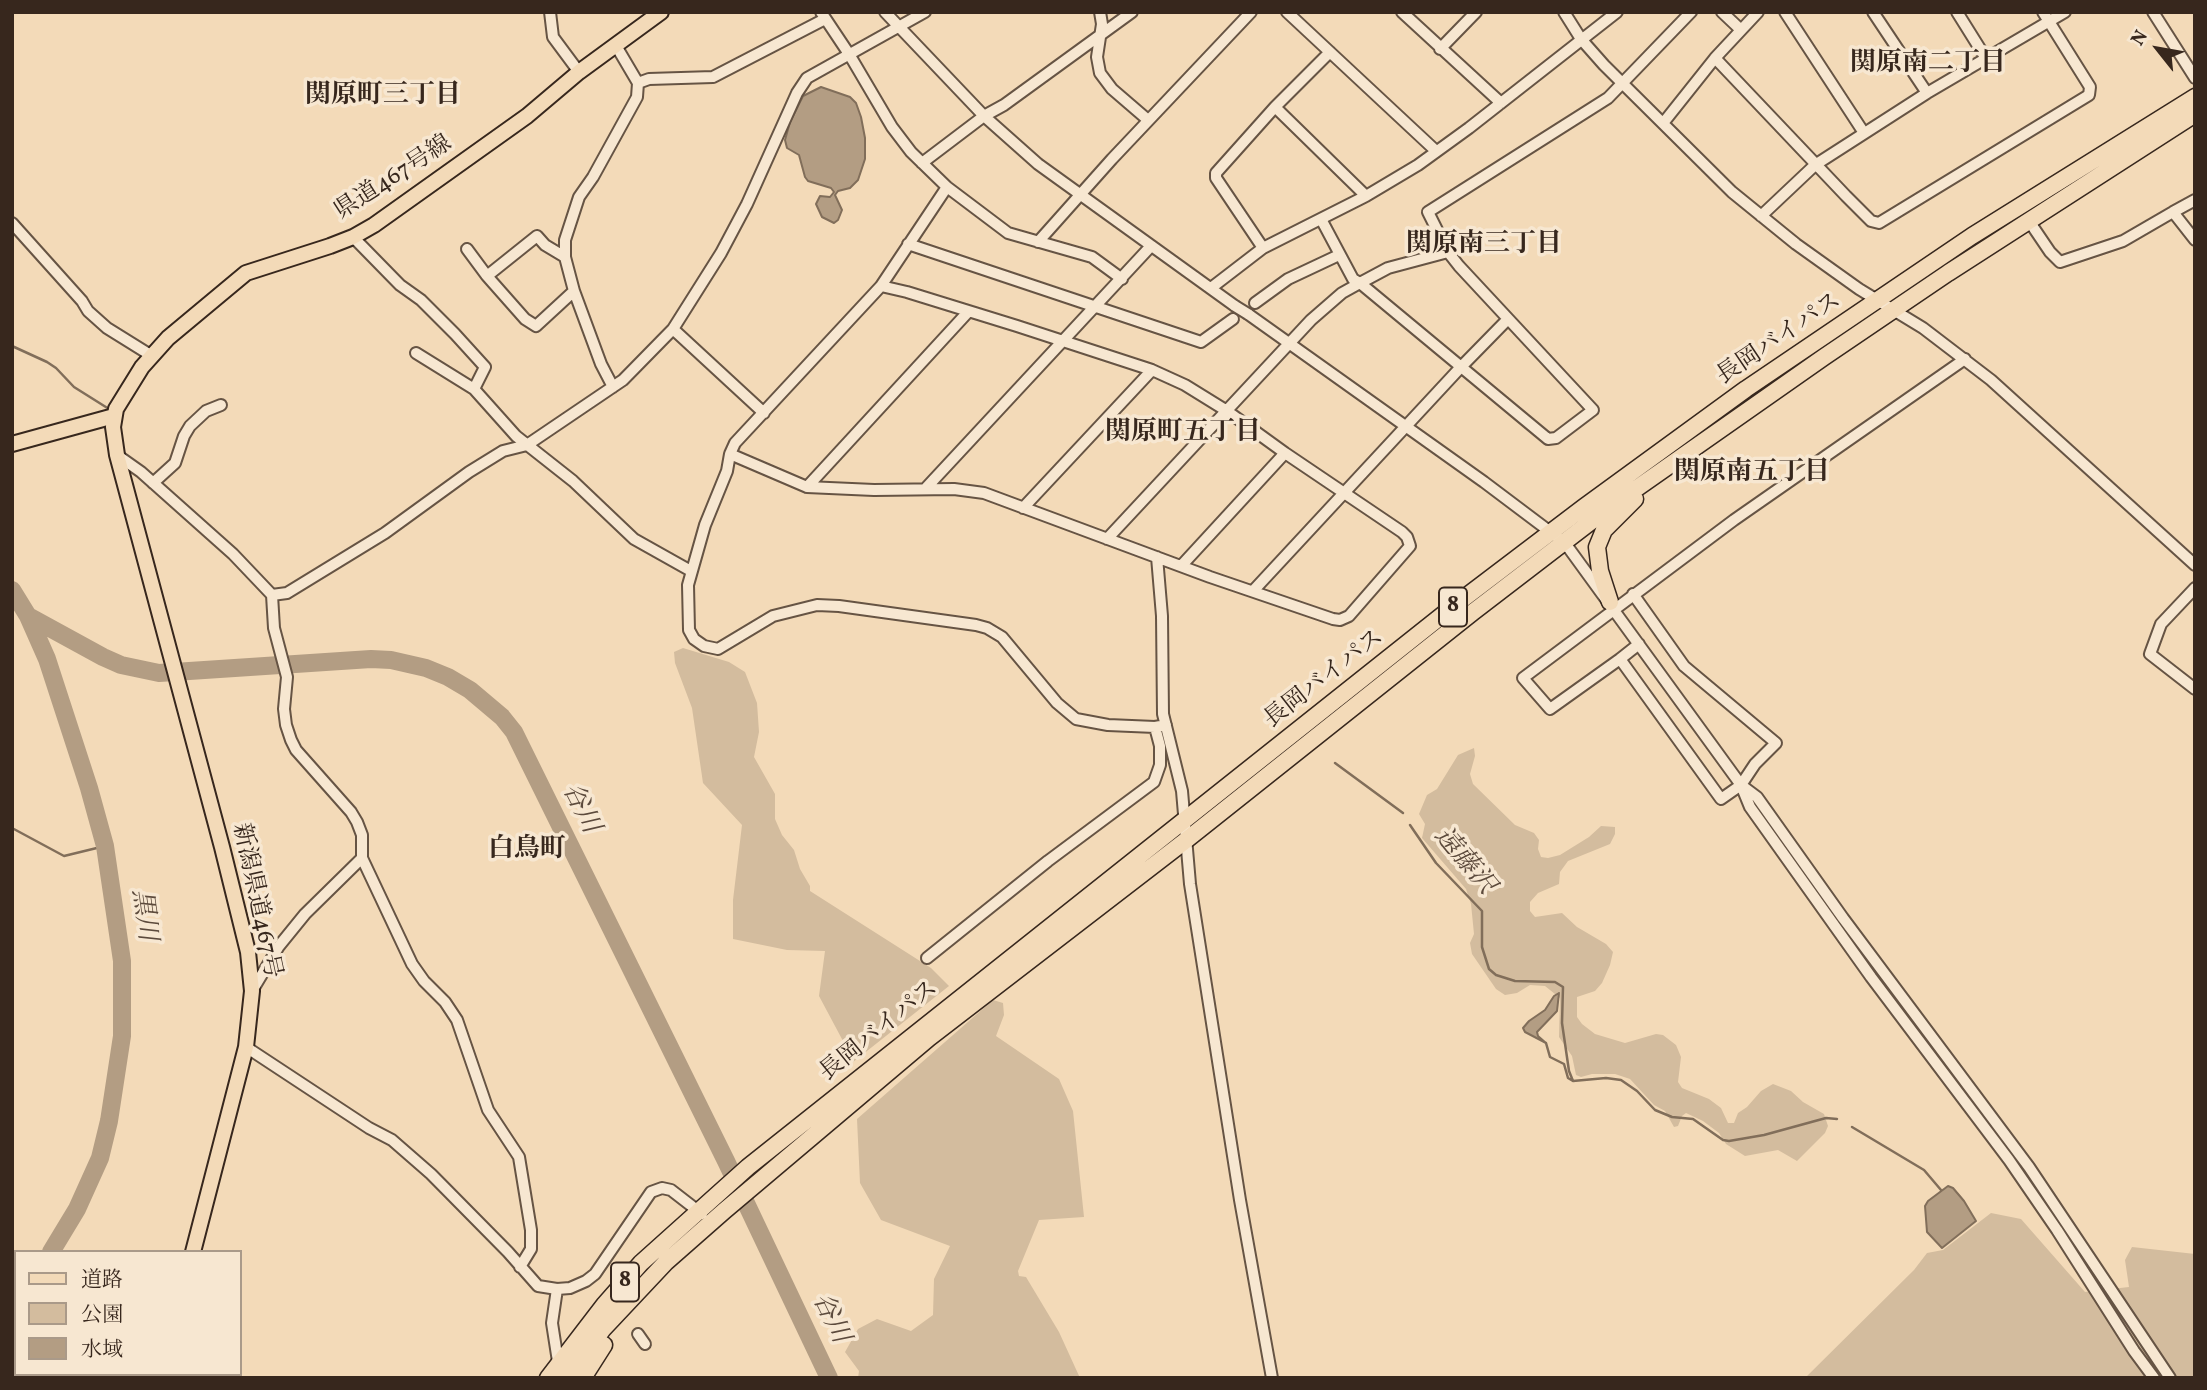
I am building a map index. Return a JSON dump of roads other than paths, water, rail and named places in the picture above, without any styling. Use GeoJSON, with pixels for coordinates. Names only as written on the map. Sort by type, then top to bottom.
{"type":"FeatureCollection","features":[{"type":"Feature","properties":{"kind":"highway","name":"長岡バイパス"},"geometry":{"type":"LineString","coordinates":[[559,1375],[604,1305],[641,1263],[700,1212],[713,1197],[1459,602],[1746,389],[2033,197],[2195,97]]}},
{"type":"Feature","properties":{"kind":"highway","name":"長岡バイパス"},"geometry":{"type":"LineString","coordinates":[[559,1375],[666,1262],[929,1038],[1185,841],[1473,612],[1610,507],[1894,310],[2195,114]]}},
{"type":"Feature","properties":{"kind":"highway"},"geometry":{"type":"LineString","coordinates":[[1612,605],[1596,554],[1600,538],[1610,523],[1672,464]]}},
{"type":"Feature","properties":{"kind":"highway"},"geometry":{"type":"LineString","coordinates":[[583,1378],[609,1336],[666,1262]]}},
{"type":"Feature","properties":{"kind":"main road","name":"県道467号線"},"geometry":{"type":"LineString","coordinates":[[114,416],[131,384],[168,338],[246,273],[353,237],[527,116],[615,44],[661,12]]}},
{"type":"Feature","properties":{"kind":"main road"},"geometry":{"type":"LineString","coordinates":[[12,444],[114,416],[117,454]]}},
{"type":"Feature","properties":{"kind":"main road","name":"新潟県道467号"},"geometry":{"type":"LineString","coordinates":[[117,454],[248,952],[252,991],[246,1047],[194,1250]]}},
{"type":"Feature","properties":{"kind":"street"},"geometry":{"type":"LineString","coordinates":[[550,12],[553,37],[579,72]]}},
{"type":"Feature","properties":{"kind":"street"},"geometry":{"type":"LineString","coordinates":[[885,12],[984,116],[1028,156],[1553,531],[1565,543],[1741,785],[1750,807],[1839,933],[2051,1220],[2154,1378]]}},
{"type":"Feature","properties":{"kind":"street"},"geometry":{"type":"LineString","coordinates":[[272,595],[287,593],[374,539],[503,451],[527,445],[613,387],[673,329],[721,253],[807,78],[925,12]]}},
{"type":"Feature","properties":{"kind":"street"},"geometry":{"type":"LineString","coordinates":[[1100,12],[1102,24],[1097,57],[1100,73],[1105,81],[1148,120]]}},
{"type":"Feature","properties":{"kind":"street"},"geometry":{"type":"LineString","coordinates":[[922,163],[1132,12]]}},
{"type":"Feature","properties":{"kind":"street"},"geometry":{"type":"LineString","coordinates":[[1038,242],[1148,120],[1251,12]]}},
{"type":"Feature","properties":{"kind":"street"},"geometry":{"type":"LineString","coordinates":[[1287,12],[1436,151]]}},
{"type":"Feature","properties":{"kind":"street"},"geometry":{"type":"LineString","coordinates":[[1402,12],[1501,103]]}},
{"type":"Feature","properties":{"kind":"street"},"geometry":{"type":"LineString","coordinates":[[1440,48],[1476,12]]}},
{"type":"Feature","properties":{"kind":"street"},"geometry":{"type":"LineString","coordinates":[[1564,12],[1581,38],[1732,192],[1817,259],[1965,359],[2194,561]]}},
{"type":"Feature","properties":{"kind":"street"},"geometry":{"type":"LineString","coordinates":[[1211,288],[1262,248],[1397,179],[1501,103],[1617,12]]}},
{"type":"Feature","properties":{"kind":"street"},"geometry":{"type":"LineString","coordinates":[[1321,219],[1353,278],[1548,439],[1556,438],[1593,410],[1448,252],[1428,212],[1608,98],[1691,12]]}},
{"type":"Feature","properties":{"kind":"street"},"geometry":{"type":"LineString","coordinates":[[1722,12],[1741,30]]}},
{"type":"Feature","properties":{"kind":"street"},"geometry":{"type":"LineString","coordinates":[[1664,122],[1715,58],[1758,12]]}},
{"type":"Feature","properties":{"kind":"street"},"geometry":{"type":"LineString","coordinates":[[1786,12],[1864,133]]}},
{"type":"Feature","properties":{"kind":"street"},"geometry":{"type":"LineString","coordinates":[[1873,12],[1927,93]]}},
{"type":"Feature","properties":{"kind":"street"},"geometry":{"type":"LineString","coordinates":[[1957,12],[1987,60]]}},
{"type":"Feature","properties":{"kind":"street"},"geometry":{"type":"LineString","coordinates":[[1761,216],[1815,164],[1927,93],[1987,60],[2046,17],[2066,12]]}},
{"type":"Feature","properties":{"kind":"street"},"geometry":{"type":"LineString","coordinates":[[2152,12],[2195,78]]}},
{"type":"Feature","properties":{"kind":"street"},"geometry":{"type":"LineString","coordinates":[[638,83],[649,79],[713,77],[823,16],[892,127],[922,163],[947,187],[999,229],[1092,257],[1122,279]]}},
{"type":"Feature","properties":{"kind":"street"},"geometry":{"type":"LineString","coordinates":[[1715,58],[1871,221],[1879,223],[2089,95],[2091,87],[2046,17]]}},
{"type":"Feature","properties":{"kind":"street"},"geometry":{"type":"LineString","coordinates":[[613,387],[601,364],[574,291],[565,257],[565,240],[571,214],[579,197],[638,97],[638,83],[615,44]]}},
{"type":"Feature","properties":{"kind":"street"},"geometry":{"type":"LineString","coordinates":[[1262,248],[1216,178],[1216,173],[1275,107],[1330,52]]}},
{"type":"Feature","properties":{"kind":"street"},"geometry":{"type":"LineString","coordinates":[[1275,107],[1366,197]]}},
{"type":"Feature","properties":{"kind":"street"},"geometry":{"type":"LineString","coordinates":[[947,187],[881,286],[735,443],[691,571],[688,585],[689,630],[694,639],[704,646],[718,649],[774,615],[817,605],[976,625],[1002,637],[1057,703],[1076,719],[1094,724],[1160,726]]}},
{"type":"Feature","properties":{"kind":"street"},"geometry":{"type":"LineString","coordinates":[[2029,221],[2050,252],[2060,261],[2123,241],[2195,200]]}},
{"type":"Feature","properties":{"kind":"street"},"geometry":{"type":"LineString","coordinates":[[2173,212],[2195,240]]}},
{"type":"Feature","properties":{"kind":"street"},"geometry":{"type":"LineString","coordinates":[[12,223],[82,301],[88,312],[107,328],[152,356]]}},
{"type":"Feature","properties":{"kind":"street"},"geometry":{"type":"LineString","coordinates":[[487,276],[537,236],[545,245],[565,257]]}},
{"type":"Feature","properties":{"kind":"street"},"geometry":{"type":"LineString","coordinates":[[353,237],[400,285],[421,300],[485,368],[474,389]]}},
{"type":"Feature","properties":{"kind":"street"},"geometry":{"type":"LineString","coordinates":[[908,244],[1201,342],[1233,319]]}},
{"type":"Feature","properties":{"kind":"street"},"geometry":{"type":"LineString","coordinates":[[926,488],[1151,246]]}},
{"type":"Feature","properties":{"kind":"street"},"geometry":{"type":"LineString","coordinates":[[467,249],[525,319],[536,326],[574,291]]}},
{"type":"Feature","properties":{"kind":"street"},"geometry":{"type":"LineString","coordinates":[[1107,539],[1326,305],[1342,293],[1388,268],[1448,252]]}},
{"type":"Feature","properties":{"kind":"street"},"geometry":{"type":"LineString","coordinates":[[1255,303],[1289,279],[1339,255]]}},
{"type":"Feature","properties":{"kind":"street"},"geometry":{"type":"LineString","coordinates":[[730,454],[807,487],[874,490],[926,488],[984,493],[1157,557],[1340,620],[1349,616],[1410,546],[1402,532],[1185,384],[1152,370],[1063,341],[881,286]]}},
{"type":"Feature","properties":{"kind":"street"},"geometry":{"type":"LineString","coordinates":[[807,487],[968,312]]}},
{"type":"Feature","properties":{"kind":"street"},"geometry":{"type":"LineString","coordinates":[[1253,591],[1508,319]]}},
{"type":"Feature","properties":{"kind":"street"},"geometry":{"type":"LineString","coordinates":[[673,329],[764,414]]}},
{"type":"Feature","properties":{"kind":"street"},"geometry":{"type":"LineString","coordinates":[[416,354],[474,389],[527,445],[573,481],[634,538],[691,571]]}},
{"type":"Feature","properties":{"kind":"street"},"geometry":{"type":"LineString","coordinates":[[1639,644],[1550,709],[1523,678],[1612,605],[1633,594],[1794,477],[1965,359]]}},
{"type":"Feature","properties":{"kind":"street"},"geometry":{"type":"LineString","coordinates":[[1023,508],[1152,370]]}},
{"type":"Feature","properties":{"kind":"street"},"geometry":{"type":"LineString","coordinates":[[153,483],[175,463],[190,426],[206,411],[221,405]]}},
{"type":"Feature","properties":{"kind":"street"},"geometry":{"type":"LineString","coordinates":[[1182,565],[1285,453]]}},
{"type":"Feature","properties":{"kind":"street"},"geometry":{"type":"LineString","coordinates":[[117,454],[233,554],[272,595],[274,628],[287,677],[286,725],[291,740],[296,750],[351,812],[362,835],[362,858],[412,964],[457,1020],[488,1110],[519,1157],[531,1230],[531,1249],[520,1267]]}},
{"type":"Feature","properties":{"kind":"street"},"geometry":{"type":"LineString","coordinates":[[927,958],[1048,861],[1154,782],[1160,765],[1163,629],[1157,557]]}},
{"type":"Feature","properties":{"kind":"street"},"geometry":{"type":"LineString","coordinates":[[2195,588],[2161,624],[2150,654],[2195,689]]}},
{"type":"Feature","properties":{"kind":"street"},"geometry":{"type":"LineString","coordinates":[[1620,659],[1721,799],[1741,785],[1755,764],[1776,743],[1684,666],[1633,594]]}},
{"type":"Feature","properties":{"kind":"street"},"geometry":{"type":"LineString","coordinates":[[1160,726],[1182,791],[1185,841],[1240,1199],[1272,1378]]}},
{"type":"Feature","properties":{"kind":"street"},"geometry":{"type":"LineString","coordinates":[[1741,785],[1757,797],[1843,918],[2029,1167],[2170,1378]]}},
{"type":"Feature","properties":{"kind":"street"},"geometry":{"type":"LineString","coordinates":[[252,991],[279,946],[305,914],[362,858]]}},
{"type":"Feature","properties":{"kind":"street"},"geometry":{"type":"LineString","coordinates":[[246,1047],[369,1128],[392,1140],[431,1174],[538,1286],[557,1289],[575,1286],[594,1274],[651,1192],[662,1188],[671,1190],[700,1212]]}},
{"type":"Feature","properties":{"kind":"street"},"geometry":{"type":"LineString","coordinates":[[557,1289],[552,1323],[559,1375]]}},
{"type":"Feature","properties":{"kind":"street"},"geometry":{"type":"LineString","coordinates":[[638,1334],[645,1344]]}},
{"type":"Feature","properties":{"kind":"water"},"geometry":{"type":"Polygon","coordinates":[[[821,87],[850,97],[856,103],[865,138],[865,159],[858,180],[850,188],[838,191],[835,195],[842,210],[834,223],[822,217],[816,204],[820,196],[830,197],[834,192],[831,188],[808,181],[799,155],[787,148],[785,140],[790,122],[803,96],[821,87]]]}},
{"type":"Feature","properties":{"kind":"water"},"geometry":{"type":"Polygon","coordinates":[[[1559,993],[1557,1011],[1537,1032],[1546,1043],[1525,1032],[1523,1028],[1529,1021],[1545,1010],[1559,993]]]}},
{"type":"Feature","properties":{"kind":"water"},"geometry":{"type":"Polygon","coordinates":[[[1948,1186],[1964,1201],[1976,1221],[1942,1248],[1927,1232],[1925,1206],[1948,1186]]]}},
{"type":"Feature","properties":{"kind":"waterway"},"geometry":{"type":"LineString","coordinates":[[12,346],[47,362],[74,387],[109,409]]}},
{"type":"Feature","properties":{"kind":"waterway","name":"黒川"},"geometry":{"type":"LineString","coordinates":[[12,590],[28,616],[47,659],[89,788],[105,846],[122,961],[122,1036],[109,1121],[100,1158],[77,1209],[52,1250]]}},
{"type":"Feature","properties":{"kind":"waterway","name":"谷川"},"geometry":{"type":"LineString","coordinates":[[28,616],[121,665],[159,673],[371,659],[391,660],[426,668],[448,677],[470,690],[502,717],[514,732],[726,1161],[829,1378]]}},
{"type":"Feature","properties":{"kind":"waterway","name":"遠藤沢"},"geometry":{"type":"LineString","coordinates":[[1335,763],[1403,813]]}},
{"type":"Feature","properties":{"kind":"waterway","name":"遠藤沢"},"geometry":{"type":"LineString","coordinates":[[1410,825],[1436,863],[1482,911],[1482,947],[1489,969],[1496,975],[1515,981],[1555,982],[1563,987],[1562,1023],[1573,1081],[1606,1078],[1621,1080],[1637,1091],[1655,1110],[1672,1117],[1693,1119],[1723,1140],[1729,1141],[1764,1135],[1826,1118],[1837,1119]]}},
{"type":"Feature","properties":{"kind":"waterway"},"geometry":{"type":"LineString","coordinates":[[12,828],[64,856],[105,846]]}},
{"type":"Feature","properties":{"kind":"waterway"},"geometry":{"type":"LineString","coordinates":[[1546,1043],[1550,1057],[1564,1064],[1568,1078],[1573,1081]]}},
{"type":"Feature","properties":{"kind":"waterway","name":"遠藤沢"},"geometry":{"type":"LineString","coordinates":[[1852,1127],[1924,1170],[1941,1190]]}},
{"type":"Feature","properties":{"kind":"district","name":"関原南二丁目"},"geometry":{"type":"Point","coordinates":[1928,65]}},
{"type":"Feature","properties":{"kind":"district","name":"関原町三丁目"},"geometry":{"type":"Point","coordinates":[383,97]}},
{"type":"Feature","properties":{"kind":"district","name":"関原南三丁目"},"geometry":{"type":"Point","coordinates":[1484,246]}},
{"type":"Feature","properties":{"kind":"district","name":"関原町五丁目"},"geometry":{"type":"Point","coordinates":[1183,434]}},
{"type":"Feature","properties":{"kind":"district","name":"関原南五丁目"},"geometry":{"type":"Point","coordinates":[1752,474]}},
{"type":"Feature","properties":{"kind":"district","name":"白鳥町"},"geometry":{"type":"Point","coordinates":[527,851]}}]}
